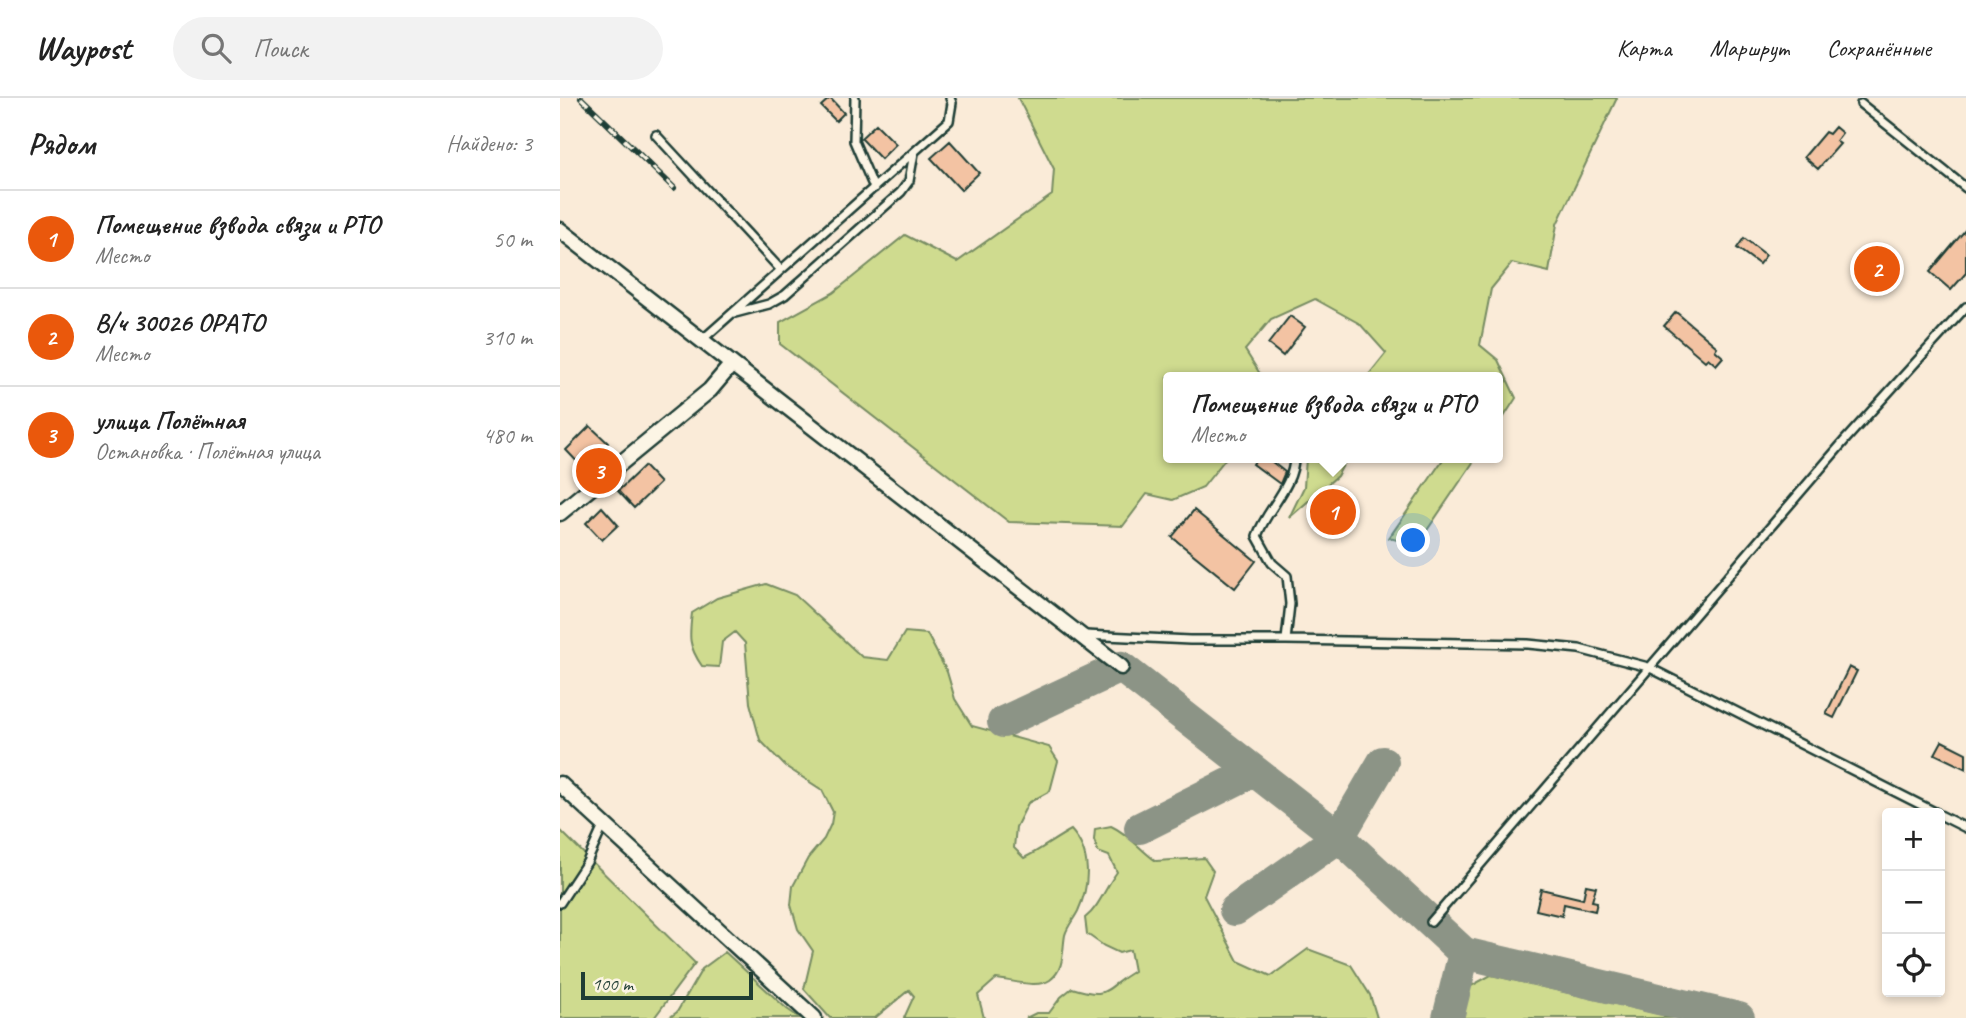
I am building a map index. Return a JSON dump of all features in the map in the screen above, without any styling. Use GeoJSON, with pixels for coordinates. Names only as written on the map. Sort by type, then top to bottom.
{"type":"FeatureCollection","features":[{"type":"Feature","properties":{"kind":"street"},"geometry":{"type":"LineString","coordinates":[[560,230],[1121,667]]}},
{"type":"Feature","properties":{"kind":"street"},"geometry":{"type":"LineString","coordinates":[[560,513],[710,390],[732,364]]}},
{"type":"Feature","properties":{"kind":"street"},"geometry":{"type":"LineString","coordinates":[[560,783],[814,1018]]}},
{"type":"Feature","properties":{"kind":"lane"},"geometry":{"type":"LineString","coordinates":[[855,98],[854,141],[873,188]]}},
{"type":"Feature","properties":{"kind":"lane"},"geometry":{"type":"LineString","coordinates":[[702,340],[949,121],[952,103],[950,98]]}},
{"type":"Feature","properties":{"kind":"lane"},"geometry":{"type":"LineString","coordinates":[[1861,104],[1966,188]]}},
{"type":"Feature","properties":{"kind":"lane"},"geometry":{"type":"LineString","coordinates":[[656,135],[781,270]]}},
{"type":"Feature","properties":{"kind":"lane"},"geometry":{"type":"LineString","coordinates":[[731,314],[769,304],[785,295],[901,192],[908,181],[914,152]]}},
{"type":"Feature","properties":{"kind":"lane"},"geometry":{"type":"LineString","coordinates":[[1431,922],[1846,439],[1966,307]]}},
{"type":"Feature","properties":{"kind":"lane"},"geometry":{"type":"LineString","coordinates":[[1286,639],[1290,604],[1287,576],[1272,563],[1257,537],[1262,521],[1294,469],[1294,463]]}},
{"type":"Feature","properties":{"kind":"lane"},"geometry":{"type":"LineString","coordinates":[[1080,635],[1190,640],[1286,639],[1528,644],[1579,649],[1648,667],[1926,808]]}},
{"type":"Feature","properties":{"kind":"lane"},"geometry":{"type":"LineString","coordinates":[[1945,818],[1966,828]]}},
{"type":"Feature","properties":{"kind":"lane"},"geometry":{"type":"LineString","coordinates":[[560,902],[587,862],[605,823]]}},
{"type":"Feature","properties":{"kind":"green space"},"geometry":{"type":"Polygon","coordinates":[[[1018,98],[1617,98],[1557,224],[1549,272],[1512,263],[1491,289],[1480,345],[1498,360],[1516,398],[1503,418],[1503,372],[1371,372],[1386,353],[1360,324],[1315,299],[1271,319],[1245,350],[1259,372],[1163,372],[1163,463],[1222,463],[1203,487],[1173,500],[1147,494],[1123,526],[1009,522],[780,344],[780,322],[833,293],[905,235],[957,262],[1052,195],[1054,169],[1018,98]]]}},
{"type":"Feature","properties":{"kind":"green space"},"geometry":{"type":"Polygon","coordinates":[[[1306,463],[1344,463],[1337,476],[1289,518],[1304,487],[1306,463]]]}},
{"type":"Feature","properties":{"kind":"green space"},"geometry":{"type":"Polygon","coordinates":[[[1441,463],[1473,463],[1417,545],[1389,538],[1441,463]]]}},
{"type":"Feature","properties":{"kind":"green space"},"geometry":{"type":"Polygon","coordinates":[[[766,584],[795,595],[862,657],[888,660],[905,632],[927,634],[947,672],[955,699],[972,726],[1049,747],[1058,761],[1050,791],[1028,803],[1016,827],[1014,848],[1024,858],[1071,830],[1083,849],[1087,869],[1085,891],[1066,932],[1061,965],[1050,980],[1031,984],[996,979],[978,995],[984,1018],[904,1018],[914,996],[909,990],[875,1018],[830,1018],[804,989],[813,951],[798,929],[791,905],[793,886],[808,858],[824,839],[833,812],[822,790],[785,766],[760,740],[750,703],[745,643],[735,632],[722,642],[719,667],[702,666],[691,641],[692,613],[717,598],[766,584]]]}},
{"type":"Feature","properties":{"kind":"green space"},"geometry":{"type":"Polygon","coordinates":[[[1111,826],[1156,861],[1204,858],[1213,871],[1204,896],[1238,961],[1271,976],[1308,949],[1351,965],[1370,995],[1377,1018],[1026,1018],[1036,1013],[1049,1013],[1072,988],[1101,993],[1134,971],[1130,950],[1119,953],[1087,934],[1085,918],[1099,902],[1117,872],[1109,856],[1098,852],[1094,840],[1095,829],[1111,826]]]}},
{"type":"Feature","properties":{"kind":"green space"},"geometry":{"type":"Polygon","coordinates":[[[560,830],[695,963],[654,1018],[560,1018],[560,830]]]}},
{"type":"Feature","properties":{"kind":"green space"},"geometry":{"type":"Polygon","coordinates":[[[725,952],[800,1018],[669,1018],[677,1012],[702,969],[725,952]]]}},
{"type":"Feature","properties":{"kind":"green space"},"geometry":{"type":"Polygon","coordinates":[[[1491,975],[1676,1018],[1456,1018],[1462,991],[1491,975]]]}},
{"type":"Feature","properties":{"kind":"building"},"geometry":{"type":"Polygon","coordinates":[[[830,98],[844,113],[836,121],[821,106],[830,98]]]}},
{"type":"Feature","properties":{"kind":"building"},"geometry":{"type":"Polygon","coordinates":[[[876,124],[896,144],[881,159],[861,138],[876,124]]]}},
{"type":"Feature","properties":{"kind":"building"},"geometry":{"type":"Polygon","coordinates":[[[1835,127],[1842,133],[1836,141],[1840,144],[1818,169],[1804,157],[1825,132],[1829,134],[1835,127]]]}},
{"type":"Feature","properties":{"kind":"building"},"geometry":{"type":"Polygon","coordinates":[[[950,141],[979,173],[961,190],[931,158],[950,141]]]}},
{"type":"Feature","properties":{"kind":"building"},"geometry":{"type":"Polygon","coordinates":[[[1966,229],[1966,273],[1951,290],[1930,272],[1966,229]]]}},
{"type":"Feature","properties":{"kind":"building"},"geometry":{"type":"Polygon","coordinates":[[[1744,238],[1766,255],[1759,264],[1737,248],[1744,238]]]}},
{"type":"Feature","properties":{"kind":"building"},"geometry":{"type":"Polygon","coordinates":[[[1676,312],[1717,347],[1715,350],[1723,357],[1716,365],[1708,358],[1705,361],[1664,326],[1676,312]]]}},
{"type":"Feature","properties":{"kind":"building"},"geometry":{"type":"Polygon","coordinates":[[[1290,316],[1305,327],[1283,356],[1268,344],[1290,316]]]}},
{"type":"Feature","properties":{"kind":"building"},"geometry":{"type":"Polygon","coordinates":[[[590,426],[608,443],[583,468],[566,450],[590,426]]]}},
{"type":"Feature","properties":{"kind":"building"},"geometry":{"type":"Polygon","coordinates":[[[1273,463],[1285,472],[1280,484],[1253,464],[1273,463]]]}},
{"type":"Feature","properties":{"kind":"building"},"geometry":{"type":"Polygon","coordinates":[[[644,466],[660,483],[634,508],[618,491],[644,466]]]}},
{"type":"Feature","properties":{"kind":"building"},"geometry":{"type":"Polygon","coordinates":[[[1328,499],[1348,515],[1340,525],[1320,509],[1328,499]]]}},
{"type":"Feature","properties":{"kind":"building"},"geometry":{"type":"Polygon","coordinates":[[[602,507],[618,525],[602,540],[586,523],[602,507]]]}},
{"type":"Feature","properties":{"kind":"building"},"geometry":{"type":"Polygon","coordinates":[[[1194,510],[1256,561],[1235,588],[1172,537],[1194,510]]]}},
{"type":"Feature","properties":{"kind":"building"},"geometry":{"type":"Polygon","coordinates":[[[1849,667],[1857,671],[1834,718],[1826,714],[1849,667]]]}},
{"type":"Feature","properties":{"kind":"building"},"geometry":{"type":"Polygon","coordinates":[[[1942,741],[1966,753],[1966,769],[1935,754],[1942,741]]]}},
{"type":"Feature","properties":{"kind":"building"},"geometry":{"type":"Polygon","coordinates":[[[1586,885],[1596,887],[1592,901],[1597,902],[1595,911],[1564,904],[1562,916],[1536,910],[1541,889],[1583,899],[1586,885]]]}},
{"type":"Feature","properties":{"kind":"taxiway"},"geometry":{"type":"LineString","coordinates":[[1003,722],[1121,667],[1339,837],[1464,953]]}},
{"type":"Feature","properties":{"kind":"taxiway"},"geometry":{"type":"LineString","coordinates":[[1235,910],[1339,837],[1383,762]]}},
{"type":"Feature","properties":{"kind":"taxiway"},"geometry":{"type":"LineString","coordinates":[[1140,828],[1254,771]]}},
{"type":"Feature","properties":{"kind":"taxiway"},"geometry":{"type":"LineString","coordinates":[[1448,1018],[1464,953],[1739,1018]]}},
{"type":"Feature","properties":{"kind":"railway"},"geometry":{"type":"LineString","coordinates":[[581,98],[674,188]]}},
{"type":"Feature","properties":{"kind":"place","name":"В/ч 30026 ОРАТО"},"geometry":{"type":"Point","coordinates":[1877,269]}},
{"type":"Feature","properties":{"kind":"place","name":"улица Полётная"},"geometry":{"type":"Point","coordinates":[599,471]}},
{"type":"Feature","properties":{"kind":"place","name":"Помещение взвода связи и РТО"},"geometry":{"type":"Point","coordinates":[1333,512]}}]}
